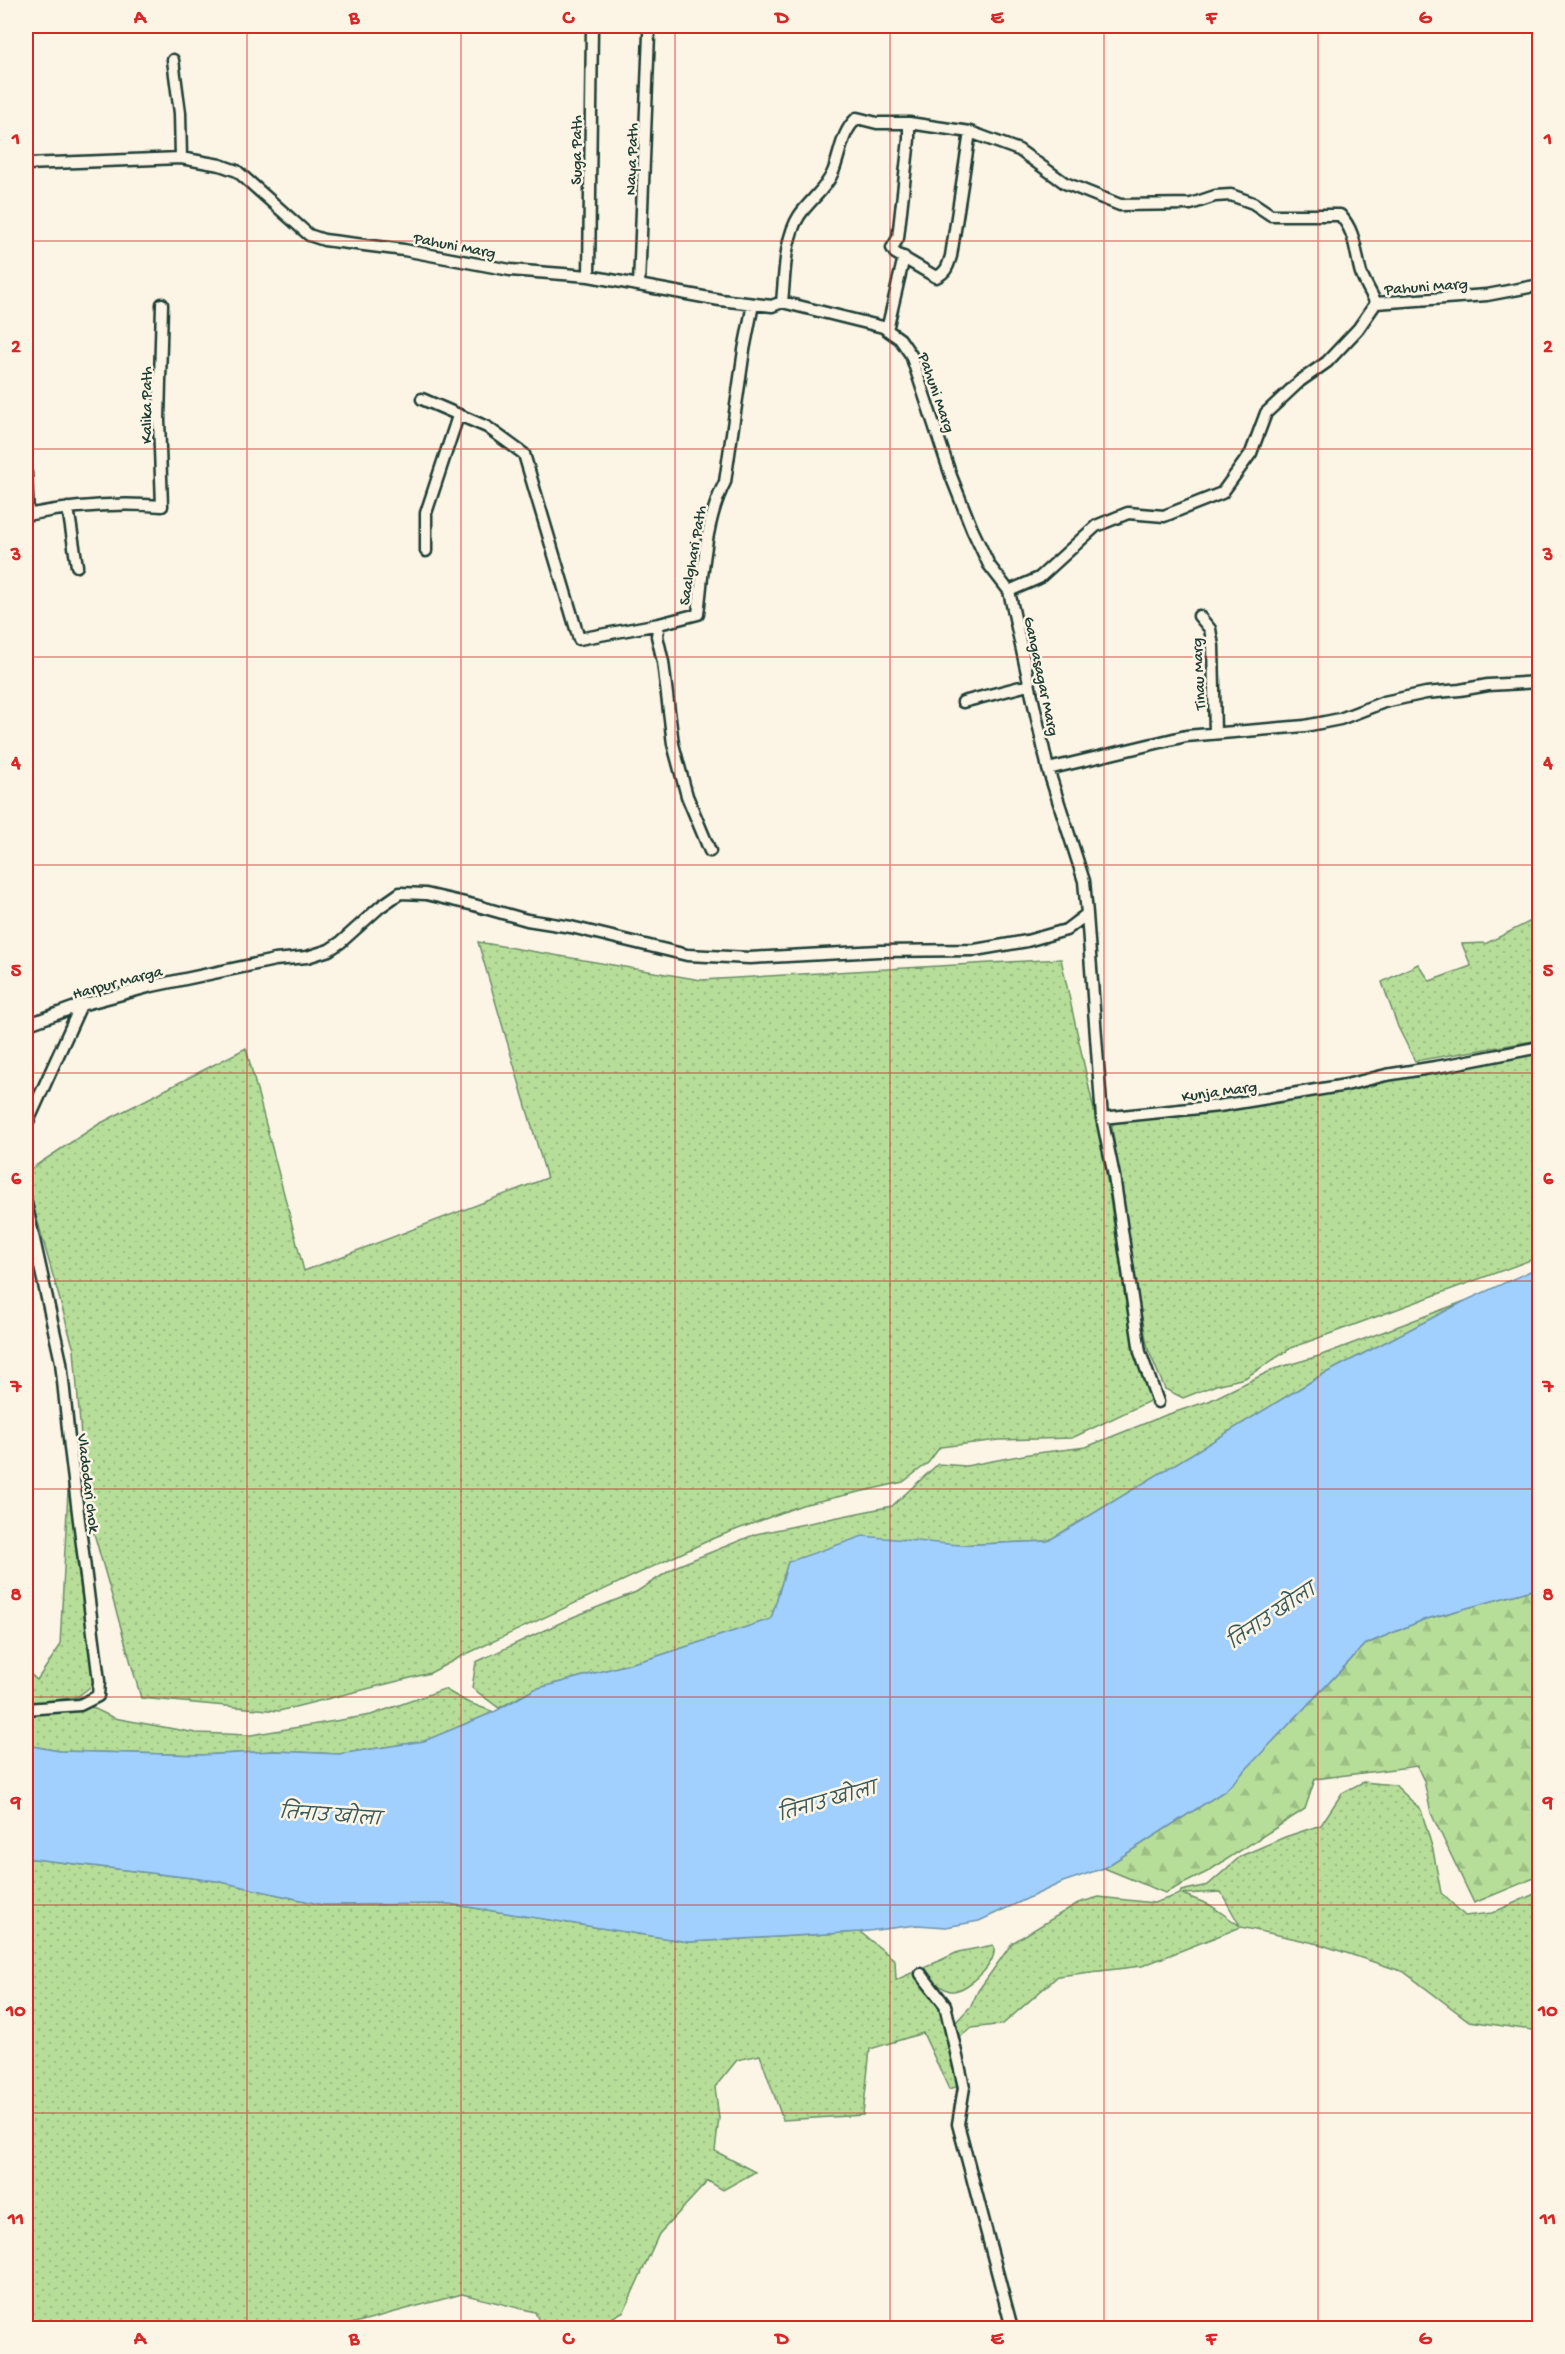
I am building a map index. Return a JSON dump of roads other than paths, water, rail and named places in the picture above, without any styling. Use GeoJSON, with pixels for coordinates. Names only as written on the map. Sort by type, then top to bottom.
{"type":"FeatureCollection","features":[{"type":"Feature","properties":{"kind":"street","name":"Suga Path"},"geometry":{"type":"LineString","coordinates":[[589,276],[592,26]]}},
{"type":"Feature","properties":{"kind":"street","name":"Naya Path"},"geometry":{"type":"LineString","coordinates":[[639,285],[649,34]]}},
{"type":"Feature","properties":{"kind":"street"},"geometry":{"type":"LineString","coordinates":[[173,60],[180,113],[181,158]]}},
{"type":"Feature","properties":{"kind":"street"},"geometry":{"type":"LineString","coordinates":[[782,302],[792,230],[797,219],[833,173],[848,126],[857,118],[877,123],[909,123],[970,132],[1019,150],[1065,183],[1120,205],[1191,204],[1215,196],[1231,195],[1253,203],[1271,215],[1340,215],[1347,222],[1355,240],[1362,274],[1376,303]]}},
{"type":"Feature","properties":{"kind":"street"},"geometry":{"type":"LineString","coordinates":[[909,123],[898,238],[892,248],[936,277],[947,269],[951,256],[970,132]]}},
{"type":"Feature","properties":{"kind":"street","name":"Pahuni Marg"},"geometry":{"type":"LineString","coordinates":[[26,164],[181,158],[220,165],[237,171],[309,235],[324,240],[404,250],[510,270],[589,276],[753,304],[772,306],[782,302],[883,327],[900,339],[911,355],[951,476],[972,529],[989,566],[1009,591],[1039,578],[1096,526],[1128,513],[1164,516],[1222,493],[1251,453],[1266,413],[1300,381],[1327,362],[1358,329],[1376,303],[1487,296],[1539,285]]}},
{"type":"Feature","properties":{"kind":"street"},"geometry":{"type":"LineString","coordinates":[[888,330],[904,257]]}},
{"type":"Feature","properties":{"kind":"street","name":"Kalika Path"},"geometry":{"type":"LineString","coordinates":[[68,508],[128,503],[162,506],[159,420],[162,304]]}},
{"type":"Feature","properties":{"kind":"street","name":"Saalghari Path"},"geometry":{"type":"LineString","coordinates":[[659,624],[698,614],[711,522],[716,499],[725,482],[753,304]]}},
{"type":"Feature","properties":{"kind":"street"},"geometry":{"type":"LineString","coordinates":[[422,399],[487,427],[524,454],[579,639],[659,624],[657,636],[663,662],[673,744],[687,796],[710,851]]}},
{"type":"Feature","properties":{"kind":"street"},"geometry":{"type":"LineString","coordinates":[[426,551],[426,513],[458,416]]}},
{"type":"Feature","properties":{"kind":"street"},"geometry":{"type":"LineString","coordinates":[[26,473],[27,515],[68,508],[77,566]]}},
{"type":"Feature","properties":{"kind":"street","name":"Gangasagar Marg"},"geometry":{"type":"LineString","coordinates":[[1009,591],[1048,769],[1084,881],[1087,914]]}},
{"type":"Feature","properties":{"kind":"street","name":"Tinau Marg"},"geometry":{"type":"LineString","coordinates":[[1199,616],[1210,628],[1213,646],[1215,733]]}},
{"type":"Feature","properties":{"kind":"street"},"geometry":{"type":"LineString","coordinates":[[1048,769],[1157,741],[1215,733],[1305,726],[1340,719],[1384,702],[1426,693],[1488,685],[1539,682]]}},
{"type":"Feature","properties":{"kind":"street"},"geometry":{"type":"LineString","coordinates":[[963,702],[1029,685]]}},
{"type":"Feature","properties":{"kind":"street","name":"Harpur Marga"},"geometry":{"type":"LineString","coordinates":[[26,1025],[81,1005],[219,971],[275,960],[307,957],[329,950],[400,893],[426,894],[527,920],[572,927],[687,955],[750,958],[879,951],[975,950],[1066,930],[1087,914]]}},
{"type":"Feature","properties":{"kind":"street"},"geometry":{"type":"LineString","coordinates":[[1087,914],[1102,1118],[1114,1176],[1140,1352],[1158,1402]]}},
{"type":"Feature","properties":{"kind":"street"},"geometry":{"type":"LineString","coordinates":[[26,1126],[81,1005]]}},
{"type":"Feature","properties":{"kind":"street","name":"Kunja Marg"},"geometry":{"type":"LineString","coordinates":[[1102,1118],[1229,1105],[1346,1085],[1386,1075],[1539,1047]]}},
{"type":"Feature","properties":{"kind":"street","name":"Vladodari chok"},"geometry":{"type":"LineString","coordinates":[[26,1203],[62,1362],[70,1448],[99,1682],[98,1696],[80,1705],[26,1709]]}},
{"type":"Feature","properties":{"kind":"street"},"geometry":{"type":"LineString","coordinates":[[921,1974],[945,2005],[964,2087],[958,2124],[1012,2328]]}},
{"type":"Feature","properties":{"kind":"water","name":"तिनाउ खोला"},"geometry":{"type":"Polygon","coordinates":[[[1539,1267],[1539,1588],[1423,1620],[1366,1644],[1226,1790],[1104,1868],[1063,1882],[979,1921],[946,1927],[917,1925],[860,1932],[689,1942],[449,1904],[323,1905],[217,1881],[26,1858],[26,1745],[59,1751],[201,1755],[275,1751],[339,1754],[424,1741],[494,1712],[535,1689],[655,1657],[771,1619],[788,1562],[863,1536],[959,1545],[1048,1541],[1322,1375],[1465,1301],[1539,1267]]]}}]}
